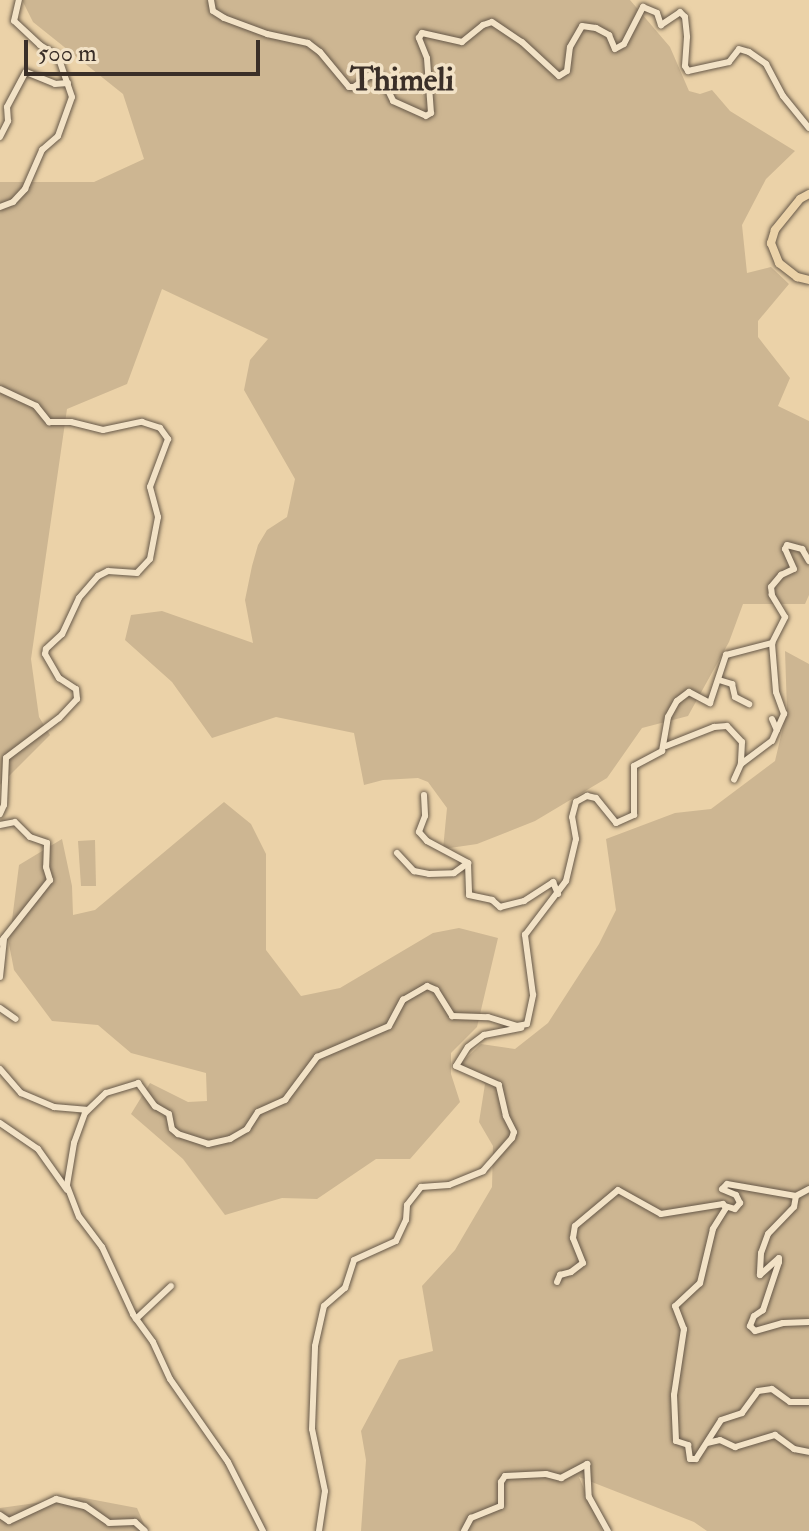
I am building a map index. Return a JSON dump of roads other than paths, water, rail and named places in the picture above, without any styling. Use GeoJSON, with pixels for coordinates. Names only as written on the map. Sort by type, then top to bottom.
{"type":"FeatureCollection","features":[{"type":"Feature","properties":{"kind":"main road"},"geometry":{"type":"LineString","coordinates":[[809,194],[800,199],[775,230],[771,243],[779,263],[797,277],[809,280]]}},
{"type":"Feature","properties":{"kind":"street"},"geometry":{"type":"LineString","coordinates":[[0,207],[13,202],[25,189],[42,150],[58,136],[72,97],[58,56],[40,45],[14,21],[19,0]]}},
{"type":"Feature","properties":{"kind":"street"},"geometry":{"type":"LineString","coordinates":[[211,0],[213,11],[224,18],[277,37],[308,43],[320,52],[349,87],[354,87],[369,76],[381,76],[393,101],[424,116],[431,113],[427,58],[419,38],[424,32],[462,42],[483,25],[492,22],[522,42],[559,76],[567,71],[570,47],[582,26],[596,28],[609,35],[615,49],[624,44],[640,8],[655,11],[661,25],[680,12],[686,27],[688,53],[685,66],[688,71],[729,62],[739,49],[749,52],[766,64],[783,96],[809,128]]}},
{"type":"Feature","properties":{"kind":"street"},"geometry":{"type":"LineString","coordinates":[[0,137],[8,121],[7,107],[26,72],[55,84],[68,83]]}},
{"type":"Feature","properties":{"kind":"street"},"geometry":{"type":"LineString","coordinates":[[0,389],[36,406],[49,422],[71,422],[103,430],[142,422],[160,428],[168,439],[150,487],[158,517],[150,559],[137,573],[108,571],[98,576],[79,598],[62,634],[46,649],[45,654],[59,678],[76,689],[77,699],[59,718],[6,758],[4,805],[0,814]]}},
{"type":"Feature","properties":{"kind":"street"},"geometry":{"type":"LineString","coordinates":[[741,764],[767,746],[777,733],[784,707],[776,692],[772,643],[785,617],[772,595],[771,587],[781,575],[794,569],[785,549],[787,545],[802,549],[809,561]]}},
{"type":"Feature","properties":{"kind":"street"},"geometry":{"type":"LineString","coordinates":[[666,746],[668,717],[677,701],[689,692],[710,703],[726,655],[772,643]]}},
{"type":"Feature","properties":{"kind":"street"},"geometry":{"type":"LineString","coordinates":[[719,680],[731,683],[735,697],[749,704]]}},
{"type":"Feature","properties":{"kind":"street"},"geometry":{"type":"LineString","coordinates":[[772,719],[777,733]]}},
{"type":"Feature","properties":{"kind":"street"},"geometry":{"type":"LineString","coordinates":[[527,1024],[533,995],[525,935],[566,881],[576,839],[572,817],[576,802],[587,796],[596,798],[616,823],[628,821],[636,805],[634,766],[656,756],[666,746],[714,727],[727,726],[742,742],[741,764],[734,780]]}},
{"type":"Feature","properties":{"kind":"street"},"geometry":{"type":"LineString","coordinates":[[424,795],[421,836],[468,863]]}},
{"type":"Feature","properties":{"kind":"street"},"geometry":{"type":"LineString","coordinates":[[0,825],[19,824],[30,837],[47,843],[46,867],[50,880],[2,940],[0,977]]}},
{"type":"Feature","properties":{"kind":"street"},"geometry":{"type":"LineString","coordinates":[[397,853],[414,871],[429,874],[454,873],[468,863]]}},
{"type":"Feature","properties":{"kind":"street"},"geometry":{"type":"LineString","coordinates":[[468,863],[469,895],[492,900],[500,907],[524,901],[553,882],[558,894]]}},
{"type":"Feature","properties":{"kind":"street"},"geometry":{"type":"LineString","coordinates":[[68,1192],[74,1143],[86,1110],[106,1093],[138,1083],[155,1106],[169,1114],[172,1129],[195,1141],[214,1143],[241,1134],[258,1112],[285,1100],[322,1053],[389,1026],[398,1006],[420,988],[436,990],[449,1014],[456,1018],[488,1017],[517,1026],[527,1024]]}},
{"type":"Feature","properties":{"kind":"street"},"geometry":{"type":"LineString","coordinates":[[0,1008],[16,1019]]}},
{"type":"Feature","properties":{"kind":"street"},"geometry":{"type":"LineString","coordinates":[[319,1531],[325,1491],[312,1429],[315,1346],[324,1306],[345,1288],[354,1260],[396,1241],[406,1220],[407,1205],[421,1187],[449,1185],[483,1171],[512,1138],[514,1132],[506,1116],[499,1085],[456,1066],[468,1047],[484,1035],[527,1024]]}},
{"type":"Feature","properties":{"kind":"street"},"geometry":{"type":"LineString","coordinates":[[1,1070],[21,1093],[54,1107],[86,1110]]}},
{"type":"Feature","properties":{"kind":"street"},"geometry":{"type":"LineString","coordinates":[[0,1123],[38,1149],[68,1192],[83,1224],[111,1263],[136,1319],[153,1342],[170,1379],[228,1462],[263,1531]]}},
{"type":"Feature","properties":{"kind":"street"},"geometry":{"type":"LineString","coordinates":[[557,1282],[560,1275],[571,1272],[583,1263],[573,1238],[575,1226],[618,1190],[665,1214],[685,1208],[725,1206],[735,1209],[740,1203],[736,1195],[722,1189],[727,1184],[796,1196],[809,1189]]}},
{"type":"Feature","properties":{"kind":"street"},"geometry":{"type":"LineString","coordinates":[[796,1196],[794,1207],[768,1234],[761,1253],[760,1275],[779,1258],[779,1262],[763,1310],[754,1316],[750,1326],[755,1331],[783,1323],[809,1322]]}},
{"type":"Feature","properties":{"kind":"street"},"geometry":{"type":"LineString","coordinates":[[725,1206],[713,1229],[700,1283],[677,1300],[675,1308],[684,1329],[674,1395],[675,1440],[688,1445],[692,1460],[721,1420],[742,1413],[758,1391],[778,1391],[790,1402],[809,1402]]}},
{"type":"Feature","properties":{"kind":"street"},"geometry":{"type":"LineString","coordinates":[[136,1319],[171,1286]]}},
{"type":"Feature","properties":{"kind":"street"},"geometry":{"type":"LineString","coordinates":[[707,1443],[720,1440],[735,1447],[775,1435],[794,1449],[809,1452]]}},
{"type":"Feature","properties":{"kind":"street"},"geometry":{"type":"LineString","coordinates":[[464,1531],[467,1520],[501,1506],[501,1482],[505,1476],[546,1474],[561,1478],[587,1464],[589,1497],[608,1531]]}},
{"type":"Feature","properties":{"kind":"street"},"geometry":{"type":"LineString","coordinates":[[0,1515],[9,1521],[56,1499],[85,1506],[109,1523],[135,1522],[145,1531]]}},
{"type":"Feature","properties":{"kind":"district","name":"Thimeli"},"geometry":{"type":"Point","coordinates":[402,80]}}]}
